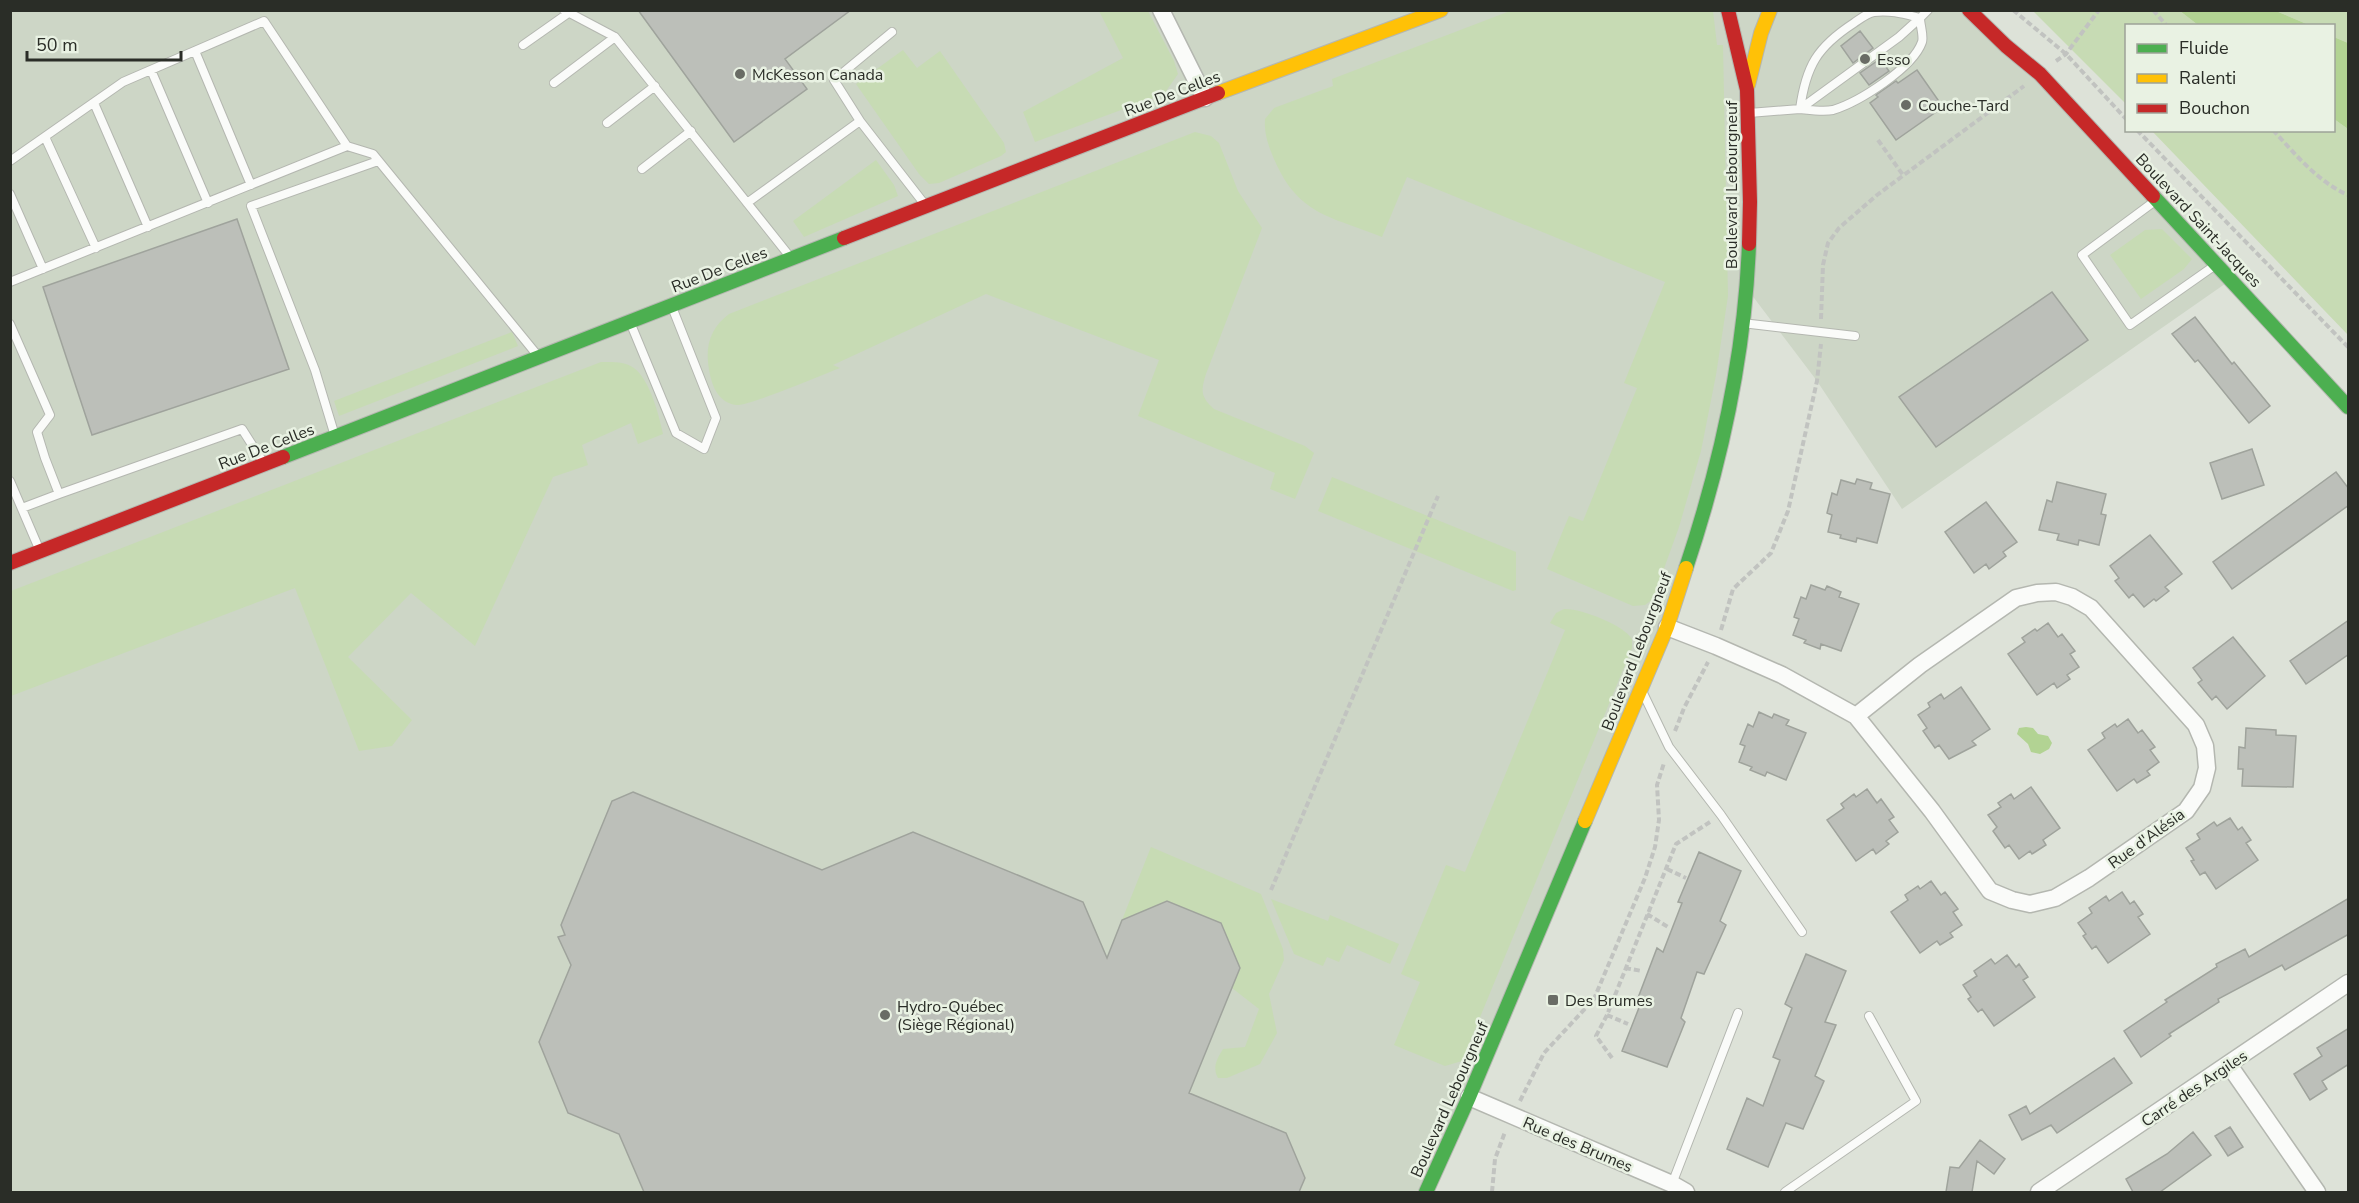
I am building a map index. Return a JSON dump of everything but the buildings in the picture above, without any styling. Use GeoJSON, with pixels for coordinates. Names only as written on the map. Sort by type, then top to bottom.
{"type":"FeatureCollection","features":[{"type":"Feature","properties":{"kind":"street"},"geometry":{"type":"LineString","coordinates":[[1161,10],[1205,98]]}},
{"type":"Feature","properties":{"kind":"street","name":"Rue De Celles"},"geometry":{"type":"LineString","coordinates":[[10,563],[1205,98],[1441,10]]}},
{"type":"Feature","properties":{"kind":"street","name":"Boulevard Lebourgneuf"},"geometry":{"type":"LineString","coordinates":[[1425,1192],[1469,1097],[1667,627],[1700,526],[1722,447],[1747,290],[1750,202],[1747,90],[1728,10]]}},
{"type":"Feature","properties":{"kind":"street","name":"Boulevard Lebourgneuf"},"geometry":{"type":"LineString","coordinates":[[1747,90],[1761,33],[1770,10]]}},
{"type":"Feature","properties":{"kind":"street","name":"Boulevard Saint-Jacques"},"geometry":{"type":"LineString","coordinates":[[1969,10],[2006,46],[2040,74],[2349,407]]}},
{"type":"Feature","properties":{"kind":"street","name":"Rue d'Alésia"},"geometry":{"type":"LineString","coordinates":[[1667,627],[1782,675],[1856,716],[1925,801],[1990,891],[2013,900],[2030,903],[2055,898],[2089,878],[2186,810],[2202,788],[2207,768],[2205,746],[2196,725],[2091,608],[2072,597],[2056,592],[2037,592],[2016,598],[1920,665],[1856,716]]}},
{"type":"Feature","properties":{"kind":"street","name":"Carré des Argiles"},"geometry":{"type":"LineString","coordinates":[[2039,1192],[2349,983]]}},
{"type":"Feature","properties":{"kind":"street"},"geometry":{"type":"LineString","coordinates":[[2229,1065],[2317,1192]]}},
{"type":"Feature","properties":{"kind":"street","name":"Rue des Brumes"},"geometry":{"type":"LineString","coordinates":[[1469,1097],[1679,1188]]}},
{"type":"Feature","properties":{"kind":"lane"},"geometry":{"type":"LineString","coordinates":[[1800,110],[1928,10]]}},
{"type":"Feature","properties":{"kind":"lane"},"geometry":{"type":"LineString","coordinates":[[523,45],[565,12],[615,37],[791,259]]}},
{"type":"Feature","properties":{"kind":"lane"},"geometry":{"type":"LineString","coordinates":[[1800,110],[1809,67],[1824,48],[1844,30],[1871,12],[1898,12],[1920,18]]}},
{"type":"Feature","properties":{"kind":"lane"},"geometry":{"type":"LineString","coordinates":[[1747,113],[1830,111],[1853,103],[1909,62],[1922,41],[1920,18]]}},
{"type":"Feature","properties":{"kind":"lane"},"geometry":{"type":"LineString","coordinates":[[10,161],[123,82],[264,21],[348,146],[373,154],[539,357]]}},
{"type":"Feature","properties":{"kind":"lane"},"geometry":{"type":"LineString","coordinates":[[892,32],[834,81],[860,121],[927,206]]}},
{"type":"Feature","properties":{"kind":"lane"},"geometry":{"type":"LineString","coordinates":[[554,83],[615,37]]}},
{"type":"Feature","properties":{"kind":"lane"},"geometry":{"type":"LineString","coordinates":[[195,51],[250,185]]}},
{"type":"Feature","properties":{"kind":"lane"},"geometry":{"type":"LineString","coordinates":[[151,70],[208,202]]}},
{"type":"Feature","properties":{"kind":"lane"},"geometry":{"type":"LineString","coordinates":[[607,123],[655,86]]}},
{"type":"Feature","properties":{"kind":"lane"},"geometry":{"type":"LineString","coordinates":[[94,103],[148,226]]}},
{"type":"Feature","properties":{"kind":"lane"},"geometry":{"type":"LineString","coordinates":[[747,203],[860,121]]}},
{"type":"Feature","properties":{"kind":"lane"},"geometry":{"type":"LineString","coordinates":[[642,169],[691,131]]}},
{"type":"Feature","properties":{"kind":"lane"},"geometry":{"type":"LineString","coordinates":[[45,137],[96,248]]}},
{"type":"Feature","properties":{"kind":"lane"},"geometry":{"type":"LineString","coordinates":[[10,282],[348,146]]}},
{"type":"Feature","properties":{"kind":"lane"},"geometry":{"type":"LineString","coordinates":[[335,436],[315,370],[251,206],[378,161]]}},
{"type":"Feature","properties":{"kind":"lane"},"geometry":{"type":"LineString","coordinates":[[10,194],[43,269]]}},
{"type":"Feature","properties":{"kind":"lane"},"geometry":{"type":"LineString","coordinates":[[2158,199],[2082,255],[2130,325],[2217,264]]}},
{"type":"Feature","properties":{"kind":"lane"},"geometry":{"type":"LineString","coordinates":[[630,321],[676,433],[704,449],[717,418],[671,306]]}},
{"type":"Feature","properties":{"kind":"lane"},"geometry":{"type":"LineString","coordinates":[[1742,323],[1855,336]]}},
{"type":"Feature","properties":{"kind":"lane"},"geometry":{"type":"LineString","coordinates":[[10,324],[50,415],[38,432],[59,494]]}},
{"type":"Feature","properties":{"kind":"lane"},"geometry":{"type":"LineString","coordinates":[[22,508],[242,429],[264,464]]}},
{"type":"Feature","properties":{"kind":"lane"},"geometry":{"type":"LineString","coordinates":[[10,480],[40,551]]}},
{"type":"Feature","properties":{"kind":"lane"},"geometry":{"type":"LineString","coordinates":[[1641,688],[1669,747],[1721,815],[1802,932]]}},
{"type":"Feature","properties":{"kind":"lane"},"geometry":{"type":"LineString","coordinates":[[1679,1188],[1738,1012]]}},
{"type":"Feature","properties":{"kind":"lane"},"geometry":{"type":"LineString","coordinates":[[1785,1192],[1916,1101],[1869,1016]]}},
{"type":"Feature","properties":{"kind":"path"},"geometry":{"type":"LineString","coordinates":[[2013,10],[2066,54],[2125,117]]}},
{"type":"Feature","properties":{"kind":"path"},"geometry":{"type":"LineString","coordinates":[[2066,54],[2099,10]]}},
{"type":"Feature","properties":{"kind":"path"},"geometry":{"type":"LineString","coordinates":[[2153,10],[2165,24]]}},
{"type":"Feature","properties":{"kind":"path"},"geometry":{"type":"LineString","coordinates":[[1492,1192],[1496,1159],[1505,1131],[1544,1053],[1594,999],[1645,878],[1659,820],[1657,785],[1684,708],[1716,646],[1733,589],[1771,554],[1788,511],[1817,381],[1824,265],[1828,243],[1839,228],[1903,175],[2040,74]]}},
{"type":"Feature","properties":{"kind":"path"},"geometry":{"type":"LineString","coordinates":[[2139,132],[2349,347]]}},
{"type":"Feature","properties":{"kind":"path"},"geometry":{"type":"LineString","coordinates":[[2275,132],[2296,156],[2334,189],[2349,195]]}},
{"type":"Feature","properties":{"kind":"path"},"geometry":{"type":"LineString","coordinates":[[1878,140],[1903,175]]}},
{"type":"Feature","properties":{"kind":"path"},"geometry":{"type":"LineString","coordinates":[[1271,890],[1438,496]]}},
{"type":"Feature","properties":{"kind":"path"},"geometry":{"type":"LineString","coordinates":[[1612,1058],[1596,1036],[1607,1015],[1676,844],[1721,815]]}},
{"type":"Feature","properties":{"kind":"path"},"geometry":{"type":"LineString","coordinates":[[1667,869],[1686,878]]}},
{"type":"Feature","properties":{"kind":"path"},"geometry":{"type":"LineString","coordinates":[[1647,914],[1668,927]]}},
{"type":"Feature","properties":{"kind":"path"},"geometry":{"type":"LineString","coordinates":[[1625,968],[1642,971]]}},
{"type":"Feature","properties":{"kind":"path"},"geometry":{"type":"LineString","coordinates":[[1607,1015],[1628,1024]]}},
{"type":"Feature","properties":{"kind":"shaded area"},"geometry":{"type":"Polygon","coordinates":[[[10,11],[1969,11],[2232,279],[1902,509],[1817,381],[1748,290],[1700,526],[1426,1192],[11,1192],[10,11]]]}},
{"type":"Feature","properties":{"kind":"shaded area"},"geometry":{"type":"Polygon","coordinates":[[[1099,11],[1148,11],[1174,61],[1178,74],[1164,94],[1035,142],[1023,112],[1123,58],[1099,11]]]}},
{"type":"Feature","properties":{"kind":"shaded area"},"geometry":{"type":"Polygon","coordinates":[[[1510,11],[1713,11],[1717,45],[1723,45],[1728,296],[1701,451],[1679,527],[1653,599],[1645,605],[1633,606],[1547,569],[1569,516],[1583,521],[1637,388],[1624,383],[1665,282],[1407,177],[1382,237],[1331,218],[1305,203],[1283,178],[1267,139],[1265,119],[1274,108],[1333,86],[1332,79],[1510,11]]]}},
{"type":"Feature","properties":{"kind":"shaded area"},"geometry":{"type":"Polygon","coordinates":[[[2033,11],[2180,11],[2197,24],[2125,24],[2125,103],[2033,11]]]}},
{"type":"Feature","properties":{"kind":"shaded area"},"geometry":{"type":"Polygon","coordinates":[[[2180,11],[2276,11],[2307,24],[2197,24],[2180,11]]]}},
{"type":"Feature","properties":{"kind":"shaded area"},"geometry":{"type":"Polygon","coordinates":[[[2276,11],[2348,11],[2348,43],[2335,37],[2335,24],[2307,24],[2276,11]]]}},
{"type":"Feature","properties":{"kind":"shaded area"},"geometry":{"type":"Polygon","coordinates":[[[2335,37],[2348,43],[2348,129],[2335,120],[2335,37]]]}},
{"type":"Feature","properties":{"kind":"shaded area"},"geometry":{"type":"Polygon","coordinates":[[[903,50],[917,68],[940,51],[1004,143],[1006,152],[939,183],[929,184],[919,174],[856,84],[903,50]]]}},
{"type":"Feature","properties":{"kind":"shaded area"},"geometry":{"type":"Polygon","coordinates":[[[2335,120],[2348,129],[2348,335],[2153,132],[2335,132],[2335,120]]]}},
{"type":"Feature","properties":{"kind":"shaded area"},"geometry":{"type":"Polygon","coordinates":[[[1195,132],[1211,136],[1219,143],[1238,191],[1262,228],[1206,374],[1203,385],[1204,397],[1214,409],[1305,446],[1314,453],[1295,499],[1270,489],[1275,473],[1138,416],[1159,360],[986,294],[833,365],[840,368],[770,396],[736,405],[723,400],[718,395],[709,369],[708,348],[715,329],[729,314],[1195,132]]]}},
{"type":"Feature","properties":{"kind":"shaded area"},"geometry":{"type":"Polygon","coordinates":[[[876,160],[894,185],[898,196],[804,237],[793,221],[876,160]]]}},
{"type":"Feature","properties":{"kind":"shaded area"},"geometry":{"type":"Polygon","coordinates":[[[2162,229],[2192,259],[2184,269],[2141,299],[2110,255],[2145,230],[2162,229]]]}},
{"type":"Feature","properties":{"kind":"shaded area"},"geometry":{"type":"Polygon","coordinates":[[[512,332],[518,346],[339,416],[334,401],[512,332]]]}},
{"type":"Feature","properties":{"kind":"shaded area"},"geometry":{"type":"Polygon","coordinates":[[[601,362],[626,364],[640,374],[653,398],[663,434],[638,444],[631,423],[582,445],[588,465],[553,477],[475,646],[411,593],[348,657],[412,720],[392,746],[359,751],[295,588],[11,696],[11,591],[601,362]]]}},
{"type":"Feature","properties":{"kind":"shaded area"},"geometry":{"type":"Polygon","coordinates":[[[1332,477],[1516,552],[1516,590],[1513,591],[1318,511],[1332,477]]]}},
{"type":"Feature","properties":{"kind":"shaded area"},"geometry":{"type":"Polygon","coordinates":[[[1564,609],[1590,614],[1620,628],[1632,639],[1632,648],[1462,1061],[1445,1066],[1394,1045],[1420,982],[1401,974],[1446,865],[1465,872],[1565,630],[1550,623],[1556,613],[1564,609]]]}},
{"type":"Feature","properties":{"kind":"shaded area"},"geometry":{"type":"Polygon","coordinates":[[[2019,728],[2033,728],[2038,734],[2048,736],[2052,743],[2049,749],[2040,754],[2031,752],[2028,744],[2017,734],[2019,728]]]}},
{"type":"Feature","properties":{"kind":"shaded area"},"geometry":{"type":"Polygon","coordinates":[[[1151,847],[1261,894],[1283,949],[1284,960],[1269,994],[1277,1033],[1260,1064],[1227,1078],[1218,1078],[1215,1070],[1217,1060],[1223,1049],[1245,1047],[1259,1009],[1232,988],[1122,920],[1151,847]]]}},
{"type":"Feature","properties":{"kind":"shaded area"},"geometry":{"type":"Polygon","coordinates":[[[1271,899],[1328,921],[1330,915],[1399,944],[1390,964],[1347,945],[1339,962],[1327,957],[1323,966],[1294,954],[1271,899]]]}},
{"type":"Feature","properties":{"kind":"traffic: fast"},"geometry":{"type":"LineString","coordinates":[[2153,196],[2348,407]]}},
{"type":"Feature","properties":{"kind":"traffic: fast"},"geometry":{"type":"LineString","coordinates":[[283,457],[844,238]]}},
{"type":"Feature","properties":{"kind":"traffic: fast"},"geometry":{"type":"LineString","coordinates":[[1686,568],[1710,489],[1737,367],[1747,285],[1749,244]]}},
{"type":"Feature","properties":{"kind":"traffic: fast"},"geometry":{"type":"LineString","coordinates":[[1426,1192],[1469,1097],[1585,821]]}},
{"type":"Feature","properties":{"kind":"traffic: slow"},"geometry":{"type":"LineString","coordinates":[[1218,93],[1441,10]]}},
{"type":"Feature","properties":{"kind":"traffic: slow"},"geometry":{"type":"LineString","coordinates":[[1748,85],[1761,33],[1770,10]]}},
{"type":"Feature","properties":{"kind":"traffic: slow"},"geometry":{"type":"LineString","coordinates":[[1585,821],[1667,627],[1686,568]]}},
{"type":"Feature","properties":{"kind":"traffic: jam"},"geometry":{"type":"LineString","coordinates":[[1728,10],[1747,90],[1749,244]]}},
{"type":"Feature","properties":{"kind":"traffic: jam"},"geometry":{"type":"LineString","coordinates":[[1969,10],[2006,46],[2040,74],[2153,196]]}},
{"type":"Feature","properties":{"kind":"traffic: jam"},"geometry":{"type":"LineString","coordinates":[[844,238],[1218,93]]}},
{"type":"Feature","properties":{"kind":"traffic: jam"},"geometry":{"type":"LineString","coordinates":[[10,563],[283,457]]}},
{"type":"Feature","properties":{"kind":"place","name":"Esso"},"geometry":{"type":"Point","coordinates":[1865,59]}},
{"type":"Feature","properties":{"kind":"place","name":"McKesson Canada"},"geometry":{"type":"Point","coordinates":[740,74]}},
{"type":"Feature","properties":{"kind":"place","name":"Couche-Tard"},"geometry":{"type":"Point","coordinates":[1906,105]}},
{"type":"Feature","properties":{"kind":"place","name":"Des Brumes"},"geometry":{"type":"Point","coordinates":[1553,1000]}},
{"type":"Feature","properties":{"kind":"place","name":"Hydro-Québec (Siège Régional)"},"geometry":{"type":"Point","coordinates":[885,1015]}}]}
